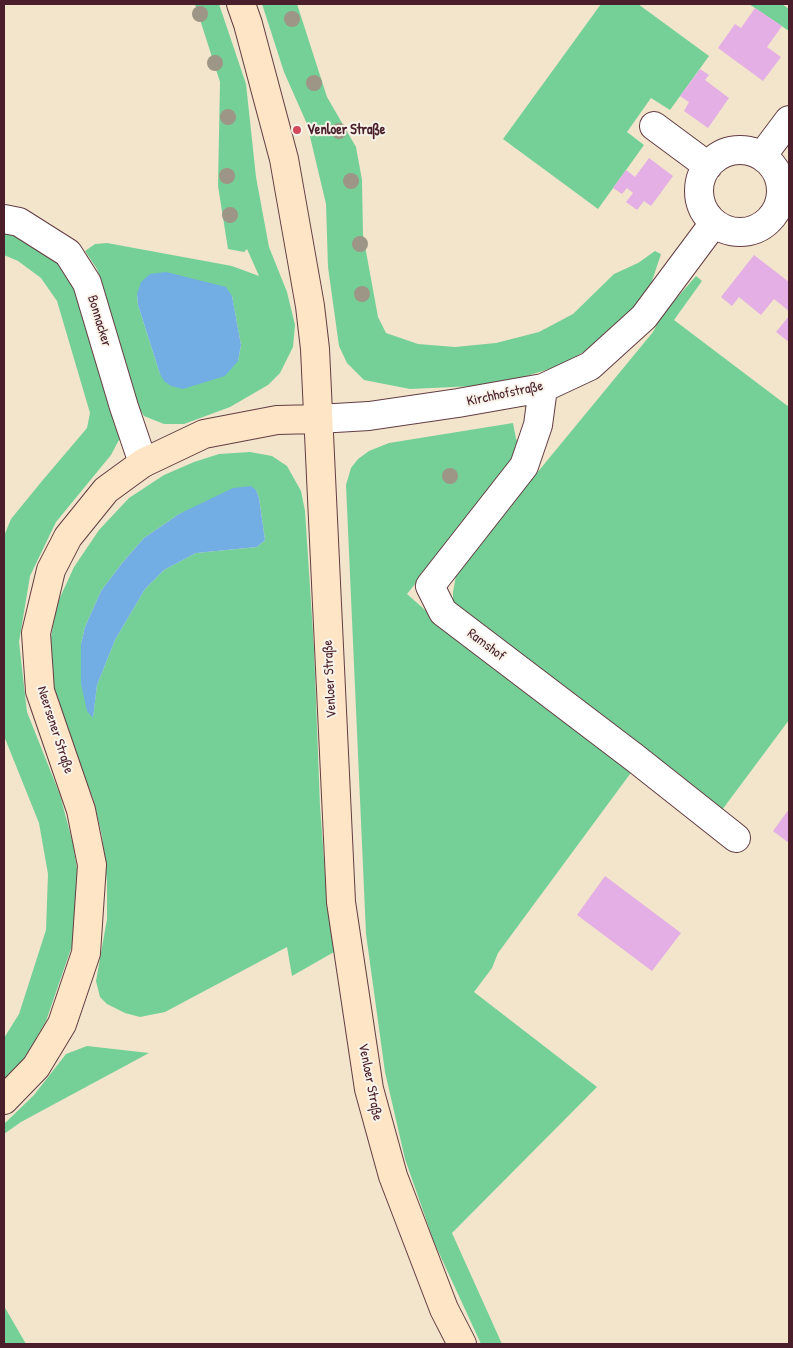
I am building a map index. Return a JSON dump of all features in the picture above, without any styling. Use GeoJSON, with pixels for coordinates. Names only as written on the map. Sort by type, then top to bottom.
{"type":"FeatureCollection","features":[{"type":"Feature","properties":{"kind":"main road","name":"Venloer Straße"},"geometry":{"type":"LineString","coordinates":[[241,4],[284,160],[310,306],[315,349],[341,902],[369,1089],[393,1176],[444,1309],[462,1344]]}},
{"type":"Feature","properties":{"kind":"main road","name":"Neersener Straße"},"geometry":{"type":"LineString","coordinates":[[4,1100],[36,1066],[62,1024],[86,953],[92,865],[81,810],[40,691],[36,633],[51,570],[68,537],[106,490],[143,463],[204,434],[277,420],[318,419]]}},
{"type":"Feature","properties":{"kind":"street"},"geometry":{"type":"LineString","coordinates":[[762,156],[789,120]]}},
{"type":"Feature","properties":{"kind":"street"},"geometry":{"type":"LineString","coordinates":[[654,126],[708,166]]}},
{"type":"Feature","properties":{"kind":"street"},"geometry":{"type":"LineString","coordinates":[[733,151],[752,152],[762,156],[772,166],[779,178],[781,224],[763,226],[751,231],[725,230],[714,223],[703,209],[699,187],[702,176],[708,166],[717,158],[733,151]]}},
{"type":"Feature","properties":{"kind":"street","name":"Bonnacker"},"geometry":{"type":"LineString","coordinates":[[4,219],[19,222],[68,253],[88,283],[143,463]]}},
{"type":"Feature","properties":{"kind":"street","name":"Kirchhofstraße"},"geometry":{"type":"LineString","coordinates":[[318,419],[369,416],[544,388],[590,366],[644,317],[714,223]]}},
{"type":"Feature","properties":{"kind":"street","name":"Ramshof"},"geometry":{"type":"LineString","coordinates":[[544,388],[538,425],[524,466],[430,586],[443,612],[635,758],[736,838]]}},
{"type":"Feature","properties":{"kind":"green space"},"geometry":{"type":"Polygon","coordinates":[[[195,4],[219,4],[246,84],[256,177],[269,247],[287,292],[295,325],[293,347],[280,373],[268,385],[230,407],[184,424],[164,424],[144,416],[130,393],[110,310],[97,269],[85,251],[95,244],[107,243],[232,266],[259,276],[247,249],[244,252],[228,249],[218,186],[220,82],[195,4]],[[137,294],[138,305],[160,374],[238,361],[241,345],[232,296],[137,294]]]}},
{"type":"Feature","properties":{"kind":"green space"},"geometry":{"type":"Polygon","coordinates":[[[262,4],[297,4],[327,97],[356,147],[362,180],[363,235],[378,317],[386,333],[418,344],[455,347],[496,343],[539,332],[573,314],[614,274],[638,263],[655,251],[661,254],[649,290],[636,308],[598,343],[562,365],[520,378],[475,386],[410,389],[364,380],[347,363],[339,346],[328,267],[326,204],[307,124],[284,72],[262,4]]]}},
{"type":"Feature","properties":{"kind":"green space"},"geometry":{"type":"Polygon","coordinates":[[[601,4],[638,4],[709,56],[670,110],[651,98],[627,132],[644,145],[598,209],[503,139],[601,4]]]}},
{"type":"Feature","properties":{"kind":"green space"},"geometry":{"type":"Polygon","coordinates":[[[749,4],[782,4],[789,9],[789,31],[749,4]]]}},
{"type":"Feature","properties":{"kind":"green space"},"geometry":{"type":"Polygon","coordinates":[[[4,230],[32,241],[58,260],[78,286],[120,438],[111,455],[56,522],[30,576],[19,642],[27,712],[60,795],[73,844],[79,899],[75,937],[46,1021],[23,1061],[4,1084],[4,1038],[19,1014],[46,930],[48,874],[39,823],[4,736],[4,536],[11,519],[87,428],[90,413],[57,301],[41,278],[18,261],[4,255],[4,230]]]}},
{"type":"Feature","properties":{"kind":"green space"},"geometry":{"type":"Polygon","coordinates":[[[696,276],[702,281],[674,320],[789,407],[789,720],[722,810],[453,603],[457,570],[653,332],[662,315],[696,276]]]}},
{"type":"Feature","properties":{"kind":"green space"},"geometry":{"type":"Polygon","coordinates":[[[513,423],[516,439],[520,443],[522,451],[407,594],[633,770],[498,953],[492,968],[474,992],[597,1087],[452,1233],[502,1344],[481,1344],[434,1242],[405,1159],[385,1072],[366,934],[346,485],[351,468],[358,459],[369,451],[389,443],[513,423]]]}},
{"type":"Feature","properties":{"kind":"green space"},"geometry":{"type":"Polygon","coordinates":[[[250,452],[272,456],[287,466],[301,491],[305,511],[314,649],[320,806],[326,886],[334,952],[292,976],[287,947],[165,1012],[140,1017],[125,1013],[107,1004],[100,997],[96,981],[107,919],[107,882],[102,836],[93,798],[67,733],[54,687],[50,664],[50,643],[57,604],[74,567],[99,530],[129,498],[164,475],[219,454],[250,452]],[[256,490],[179,514],[144,538],[101,591],[85,627],[81,644],[81,684],[93,717],[97,685],[115,640],[145,589],[164,570],[196,553],[257,547],[265,540],[259,498],[256,490]]]}},
{"type":"Feature","properties":{"kind":"green space"},"geometry":{"type":"Polygon","coordinates":[[[87,1046],[149,1053],[21,1122],[4,1134],[4,1124],[34,1095],[66,1054],[87,1046]]]}},
{"type":"Feature","properties":{"kind":"green space"},"geometry":{"type":"Polygon","coordinates":[[[4,1306],[26,1344],[4,1344],[4,1306]]]}},
{"type":"Feature","properties":{"kind":"water"},"geometry":{"type":"Polygon","coordinates":[[[166,272],[226,287],[232,296],[241,345],[238,361],[225,376],[183,389],[171,386],[164,381],[160,374],[138,305],[137,294],[141,282],[150,274],[166,272]]]}},
{"type":"Feature","properties":{"kind":"water"},"geometry":{"type":"Polygon","coordinates":[[[251,486],[256,490],[259,498],[265,540],[257,547],[196,553],[164,570],[145,589],[115,640],[97,685],[93,718],[87,711],[81,684],[81,644],[85,627],[101,591],[144,538],[179,514],[233,488],[251,486]]]}},
{"type":"Feature","properties":{"kind":"building"},"geometry":{"type":"Polygon","coordinates":[[[755,8],[782,26],[767,47],[781,57],[763,81],[718,48],[735,24],[741,28],[755,8]]]}},
{"type":"Feature","properties":{"kind":"building"},"geometry":{"type":"Polygon","coordinates":[[[700,69],[709,75],[705,80],[729,98],[708,128],[684,111],[689,102],[680,96],[700,69]]]}},
{"type":"Feature","properties":{"kind":"building"},"geometry":{"type":"Polygon","coordinates":[[[649,158],[673,176],[651,206],[644,201],[637,210],[626,202],[633,193],[627,188],[622,194],[613,188],[626,170],[635,177],[649,158]]]}},
{"type":"Feature","properties":{"kind":"building"},"geometry":{"type":"Polygon","coordinates":[[[754,255],[789,282],[789,311],[774,299],[761,315],[739,297],[732,306],[721,297],[754,255]]]}},
{"type":"Feature","properties":{"kind":"building"},"geometry":{"type":"Polygon","coordinates":[[[789,316],[789,342],[776,332],[789,316]]]}},
{"type":"Feature","properties":{"kind":"building"},"geometry":{"type":"Polygon","coordinates":[[[789,809],[789,843],[773,831],[789,809]]]}},
{"type":"Feature","properties":{"kind":"building"},"geometry":{"type":"Polygon","coordinates":[[[605,876],[681,933],[652,971],[577,915],[605,876]]]}},
{"type":"Feature","properties":{"kind":"place","name":"Venloer Straße"},"geometry":{"type":"Point","coordinates":[297,130]}}]}
